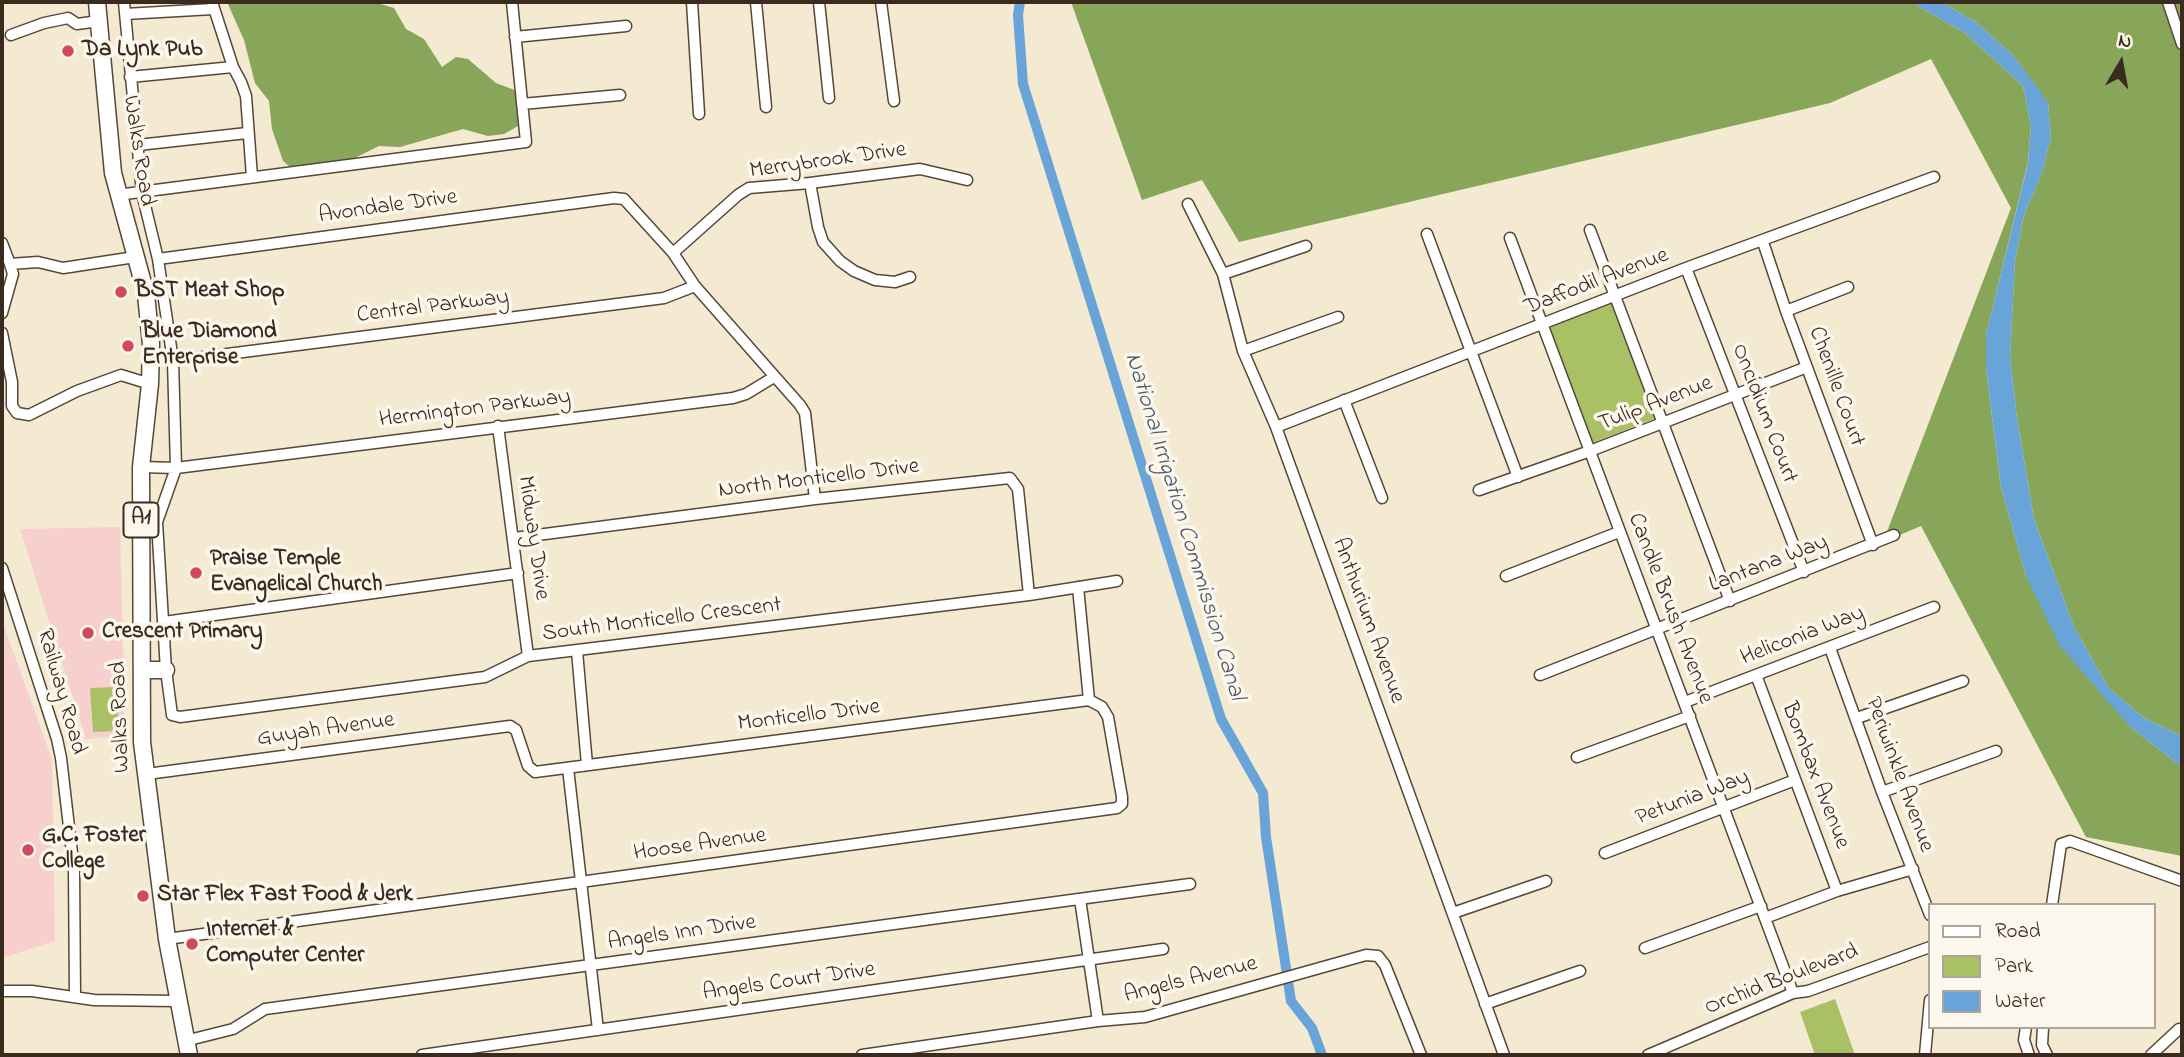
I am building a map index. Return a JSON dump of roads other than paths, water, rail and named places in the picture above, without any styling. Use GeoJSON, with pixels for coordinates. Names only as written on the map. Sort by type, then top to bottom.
{"type":"FeatureCollection","features":[{"type":"Feature","properties":{"kind":"main road","name":"Walks Road"},"geometry":{"type":"LineString","coordinates":[[97,2],[117,195],[146,294],[151,344],[150,384],[141,467],[142,742],[167,939],[187,1048]]}},
{"type":"Feature","properties":{"kind":"main road"},"geometry":{"type":"LineString","coordinates":[[142,670],[166,670]]}},
{"type":"Feature","properties":{"kind":"street"},"geometry":{"type":"LineString","coordinates":[[124,2],[142,193],[158,259],[173,361],[176,468],[157,522],[166,670]]}},
{"type":"Feature","properties":{"kind":"street"},"geometry":{"type":"LineString","coordinates":[[117,195],[526,142],[512,2]]}},
{"type":"Feature","properties":{"kind":"street"},"geometry":{"type":"LineString","coordinates":[[692,2],[699,114]]}},
{"type":"Feature","properties":{"kind":"street"},"geometry":{"type":"LineString","coordinates":[[756,2],[766,107]]}},
{"type":"Feature","properties":{"kind":"street"},"geometry":{"type":"LineString","coordinates":[[819,2],[829,98]]}},
{"type":"Feature","properties":{"kind":"street"},"geometry":{"type":"LineString","coordinates":[[881,2],[894,101]]}},
{"type":"Feature","properties":{"kind":"street"},"geometry":{"type":"LineString","coordinates":[[2168,2],[2182,44]]}},
{"type":"Feature","properties":{"kind":"street"},"geometry":{"type":"LineString","coordinates":[[125,14],[212,5],[246,96],[252,177]]}},
{"type":"Feature","properties":{"kind":"street"},"geometry":{"type":"LineString","coordinates":[[11,35],[68,18],[77,24],[99,21]]}},
{"type":"Feature","properties":{"kind":"street"},"geometry":{"type":"LineString","coordinates":[[515,37],[626,26]]}},
{"type":"Feature","properties":{"kind":"street"},"geometry":{"type":"LineString","coordinates":[[130,77],[233,67]]}},
{"type":"Feature","properties":{"kind":"street"},"geometry":{"type":"LineString","coordinates":[[522,104],[620,95]]}},
{"type":"Feature","properties":{"kind":"street"},"geometry":{"type":"LineString","coordinates":[[138,145],[247,133]]}},
{"type":"Feature","properties":{"kind":"street","name":"Merrybrook Drive"},"geometry":{"type":"LineString","coordinates":[[673,253],[749,188],[920,169],[967,180]]}},
{"type":"Feature","properties":{"kind":"street","name":"Daffodil Avenue"},"geometry":{"type":"LineString","coordinates":[[1276,427],[1686,268],[1763,242],[1934,177]]}},
{"type":"Feature","properties":{"kind":"street"},"geometry":{"type":"LineString","coordinates":[[810,183],[823,242],[840,261],[853,271],[875,280],[895,282],[910,277]]}},
{"type":"Feature","properties":{"kind":"street","name":"Avondale Drive"},"geometry":{"type":"LineString","coordinates":[[158,259],[624,199],[673,253]]}},
{"type":"Feature","properties":{"kind":"street","name":"Anthurium Avenue"},"geometry":{"type":"LineString","coordinates":[[1188,204],[1223,274],[1243,351],[1276,427],[1504,1055]]}},
{"type":"Feature","properties":{"kind":"street"},"geometry":{"type":"LineString","coordinates":[[1590,230],[1730,601]]}},
{"type":"Feature","properties":{"kind":"street"},"geometry":{"type":"LineString","coordinates":[[1427,234],[1518,477]]}},
{"type":"Feature","properties":{"kind":"street","name":"Candle Brush Avenue"},"geometry":{"type":"LineString","coordinates":[[1510,238],[1793,993]]}},
{"type":"Feature","properties":{"kind":"street","name":"Chenille Court"},"geometry":{"type":"LineString","coordinates":[[1763,242],[1873,545]]}},
{"type":"Feature","properties":{"kind":"street"},"geometry":{"type":"LineString","coordinates":[[2,243],[13,274],[2,313]]}},
{"type":"Feature","properties":{"kind":"street"},"geometry":{"type":"LineString","coordinates":[[1223,274],[1306,246]]}},
{"type":"Feature","properties":{"kind":"street"},"geometry":{"type":"LineString","coordinates":[[673,253],[695,286],[800,405],[804,413],[815,499]]}},
{"type":"Feature","properties":{"kind":"street"},"geometry":{"type":"LineString","coordinates":[[10,264],[38,262],[63,268],[135,257]]}},
{"type":"Feature","properties":{"kind":"street","name":"Oncidium Court"},"geometry":{"type":"LineString","coordinates":[[1686,268],[1804,572]]}},
{"type":"Feature","properties":{"kind":"street","name":"Central Parkway"},"geometry":{"type":"LineString","coordinates":[[173,361],[664,298],[695,286]]}},
{"type":"Feature","properties":{"kind":"street"},"geometry":{"type":"LineString","coordinates":[[1786,311],[1848,287]]}},
{"type":"Feature","properties":{"kind":"street"},"geometry":{"type":"LineString","coordinates":[[1243,351],[1338,317]]}},
{"type":"Feature","properties":{"kind":"street"},"geometry":{"type":"LineString","coordinates":[[2,333],[12,382],[12,406],[17,412],[29,415],[76,391],[121,375],[150,384]]}},
{"type":"Feature","properties":{"kind":"street","name":"Tulip Avenue"},"geometry":{"type":"LineString","coordinates":[[1479,491],[1807,367]]}},
{"type":"Feature","properties":{"kind":"street","name":"Hermington Parkway"},"geometry":{"type":"LineString","coordinates":[[141,467],[176,468],[733,398],[746,394],[774,377]]}},
{"type":"Feature","properties":{"kind":"street"},"geometry":{"type":"LineString","coordinates":[[1344,400],[1382,498]]}},
{"type":"Feature","properties":{"kind":"street","name":"Midway Drive"},"geometry":{"type":"LineString","coordinates":[[498,426],[528,656]]}},
{"type":"Feature","properties":{"kind":"street","name":"North Monticello Drive"},"geometry":{"type":"LineString","coordinates":[[514,538],[815,499],[1010,478],[1018,489],[1029,595]]}},
{"type":"Feature","properties":{"kind":"street"},"geometry":{"type":"LineString","coordinates":[[1506,576],[1619,532]]}},
{"type":"Feature","properties":{"kind":"street","name":"Lantana Way"},"geometry":{"type":"LineString","coordinates":[[1541,675],[1894,535]]}},
{"type":"Feature","properties":{"kind":"street","name":"Railway Road"},"geometry":{"type":"LineString","coordinates":[[2,568],[61,758],[74,870],[75,997]]}},
{"type":"Feature","properties":{"kind":"street"},"geometry":{"type":"LineString","coordinates":[[164,622],[518,573]]}},
{"type":"Feature","properties":{"kind":"street","name":"South Monticello Crescent"},"geometry":{"type":"LineString","coordinates":[[166,670],[172,715],[180,717],[485,677],[528,656],[1029,595],[1117,581]]}},
{"type":"Feature","properties":{"kind":"street"},"geometry":{"type":"LineString","coordinates":[[1077,587],[1089,700]]}},
{"type":"Feature","properties":{"kind":"street","name":"Heliconia Way"},"geometry":{"type":"LineString","coordinates":[[1685,702],[1934,607]]}},
{"type":"Feature","properties":{"kind":"street","name":"Periwinkle Avenue"},"geometry":{"type":"LineString","coordinates":[[1830,648],[1928,910]]}},
{"type":"Feature","properties":{"kind":"street"},"geometry":{"type":"LineString","coordinates":[[578,651],[587,765]]}},
{"type":"Feature","properties":{"kind":"street","name":"Bombax Avenue"},"geometry":{"type":"LineString","coordinates":[[1756,675],[1837,891]]}},
{"type":"Feature","properties":{"kind":"street"},"geometry":{"type":"LineString","coordinates":[[1857,719],[1963,681]]}},
{"type":"Feature","properties":{"kind":"street","name":"Monticello Drive"},"geometry":{"type":"LineString","coordinates":[[510,726],[516,730],[528,766],[535,772],[1089,700]]}},
{"type":"Feature","properties":{"kind":"street","name":"Hoose Avenue"},"geometry":{"type":"LineString","coordinates":[[167,939],[1116,808],[1122,804],[1122,797],[1108,717],[1102,707],[1089,700]]}},
{"type":"Feature","properties":{"kind":"street"},"geometry":{"type":"LineString","coordinates":[[1577,757],[1690,716]]}},
{"type":"Feature","properties":{"kind":"street","name":"Guyah Avenue"},"geometry":{"type":"LineString","coordinates":[[147,774],[510,726]]}},
{"type":"Feature","properties":{"kind":"street"},"geometry":{"type":"LineString","coordinates":[[1882,792],[1996,751]]}},
{"type":"Feature","properties":{"kind":"street"},"geometry":{"type":"LineString","coordinates":[[568,768],[598,1030]]}},
{"type":"Feature","properties":{"kind":"street","name":"Petunia Way"},"geometry":{"type":"LineString","coordinates":[[1605,853],[1795,780]]}},
{"type":"Feature","properties":{"kind":"street"},"geometry":{"type":"LineString","coordinates":[[2052,903],[2061,844],[2070,841],[2182,881]]}},
{"type":"Feature","properties":{"kind":"street"},"geometry":{"type":"LineString","coordinates":[[1765,918],[1837,891],[1913,869]]}},
{"type":"Feature","properties":{"kind":"street"},"geometry":{"type":"LineString","coordinates":[[1453,913],[1546,881]]}},
{"type":"Feature","properties":{"kind":"street","name":"Angels Inn Drive"},"geometry":{"type":"LineString","coordinates":[[187,1048],[233,1029],[265,1009],[1190,884]]}},
{"type":"Feature","properties":{"kind":"street"},"geometry":{"type":"LineString","coordinates":[[1080,899],[1098,1021]]}},
{"type":"Feature","properties":{"kind":"street"},"geometry":{"type":"LineString","coordinates":[[1645,948],[1761,906]]}},
{"type":"Feature","properties":{"kind":"street","name":"Angels Court Drive"},"geometry":{"type":"LineString","coordinates":[[422,1055],[1163,948]]}},
{"type":"Feature","properties":{"kind":"street","name":"Orchid Boulevard"},"geometry":{"type":"LineString","coordinates":[[1648,1055],[1793,993],[1928,948]]}},
{"type":"Feature","properties":{"kind":"street","name":"Angels Avenue"},"geometry":{"type":"LineString","coordinates":[[862,1055],[1098,1021],[1145,1017],[1366,955],[1378,956],[1385,965],[1421,1055]]}},
{"type":"Feature","properties":{"kind":"street"},"geometry":{"type":"LineString","coordinates":[[1485,1004],[1580,971]]}},
{"type":"Feature","properties":{"kind":"street"},"geometry":{"type":"LineString","coordinates":[[2,991],[32,991],[94,1000],[177,1001]]}},
{"type":"Feature","properties":{"kind":"street"},"geometry":{"type":"LineString","coordinates":[[1925,1055],[1928,1022]]}},
{"type":"Feature","properties":{"kind":"street"},"geometry":{"type":"LineString","coordinates":[[2026,1029],[2024,1040],[2029,1055]]}},
{"type":"Feature","properties":{"kind":"street"},"geometry":{"type":"LineString","coordinates":[[2043,1029],[2042,1045],[2047,1055]]}},
{"type":"Feature","properties":{"kind":"street"},"geometry":{"type":"LineString","coordinates":[[2151,1055],[2179,1029]]}},
{"type":"Feature","properties":{"kind":"water"},"geometry":{"type":"Polygon","coordinates":[[[1911,2],[1942,2],[1977,23],[2013,55],[2048,102],[2051,137],[2042,173],[2024,215],[2015,261],[2010,357],[2034,519],[2074,627],[2108,687],[2144,718],[2182,736],[2182,767],[2129,726],[2060,646],[2026,576],[2001,487],[1986,369],[1986,335],[2028,163],[2031,126],[2023,86],[1965,33],[1911,2]]]}},
{"type":"Feature","properties":{"kind":"waterway","name":"National Irrigation Commission Canal"},"geometry":{"type":"LineString","coordinates":[[1020,2],[1018,15],[1023,84],[1221,719],[1263,793],[1266,837],[1291,1001],[1312,1028],[1322,1055]]}},
{"type":"Feature","properties":{"kind":"place","name":"Da Lynk Pub"},"geometry":{"type":"Point","coordinates":[68,51]}},
{"type":"Feature","properties":{"kind":"place","name":"BST Meat Shop"},"geometry":{"type":"Point","coordinates":[121,292]}},
{"type":"Feature","properties":{"kind":"place","name":"Blue Diamond Enterprise"},"geometry":{"type":"Point","coordinates":[128,346]}},
{"type":"Feature","properties":{"kind":"place","name":"Praise Temple Evangelical Church"},"geometry":{"type":"Point","coordinates":[196,573]}},
{"type":"Feature","properties":{"kind":"place","name":"Crescent Primary"},"geometry":{"type":"Point","coordinates":[88,633]}},
{"type":"Feature","properties":{"kind":"place","name":"G.C. Foster College"},"geometry":{"type":"Point","coordinates":[28,850]}},
{"type":"Feature","properties":{"kind":"place","name":"Star Flex Fast Food & Jerk"},"geometry":{"type":"Point","coordinates":[143,896]}},
{"type":"Feature","properties":{"kind":"place","name":"Internet & Computer Center"},"geometry":{"type":"Point","coordinates":[192,944]}}]}
